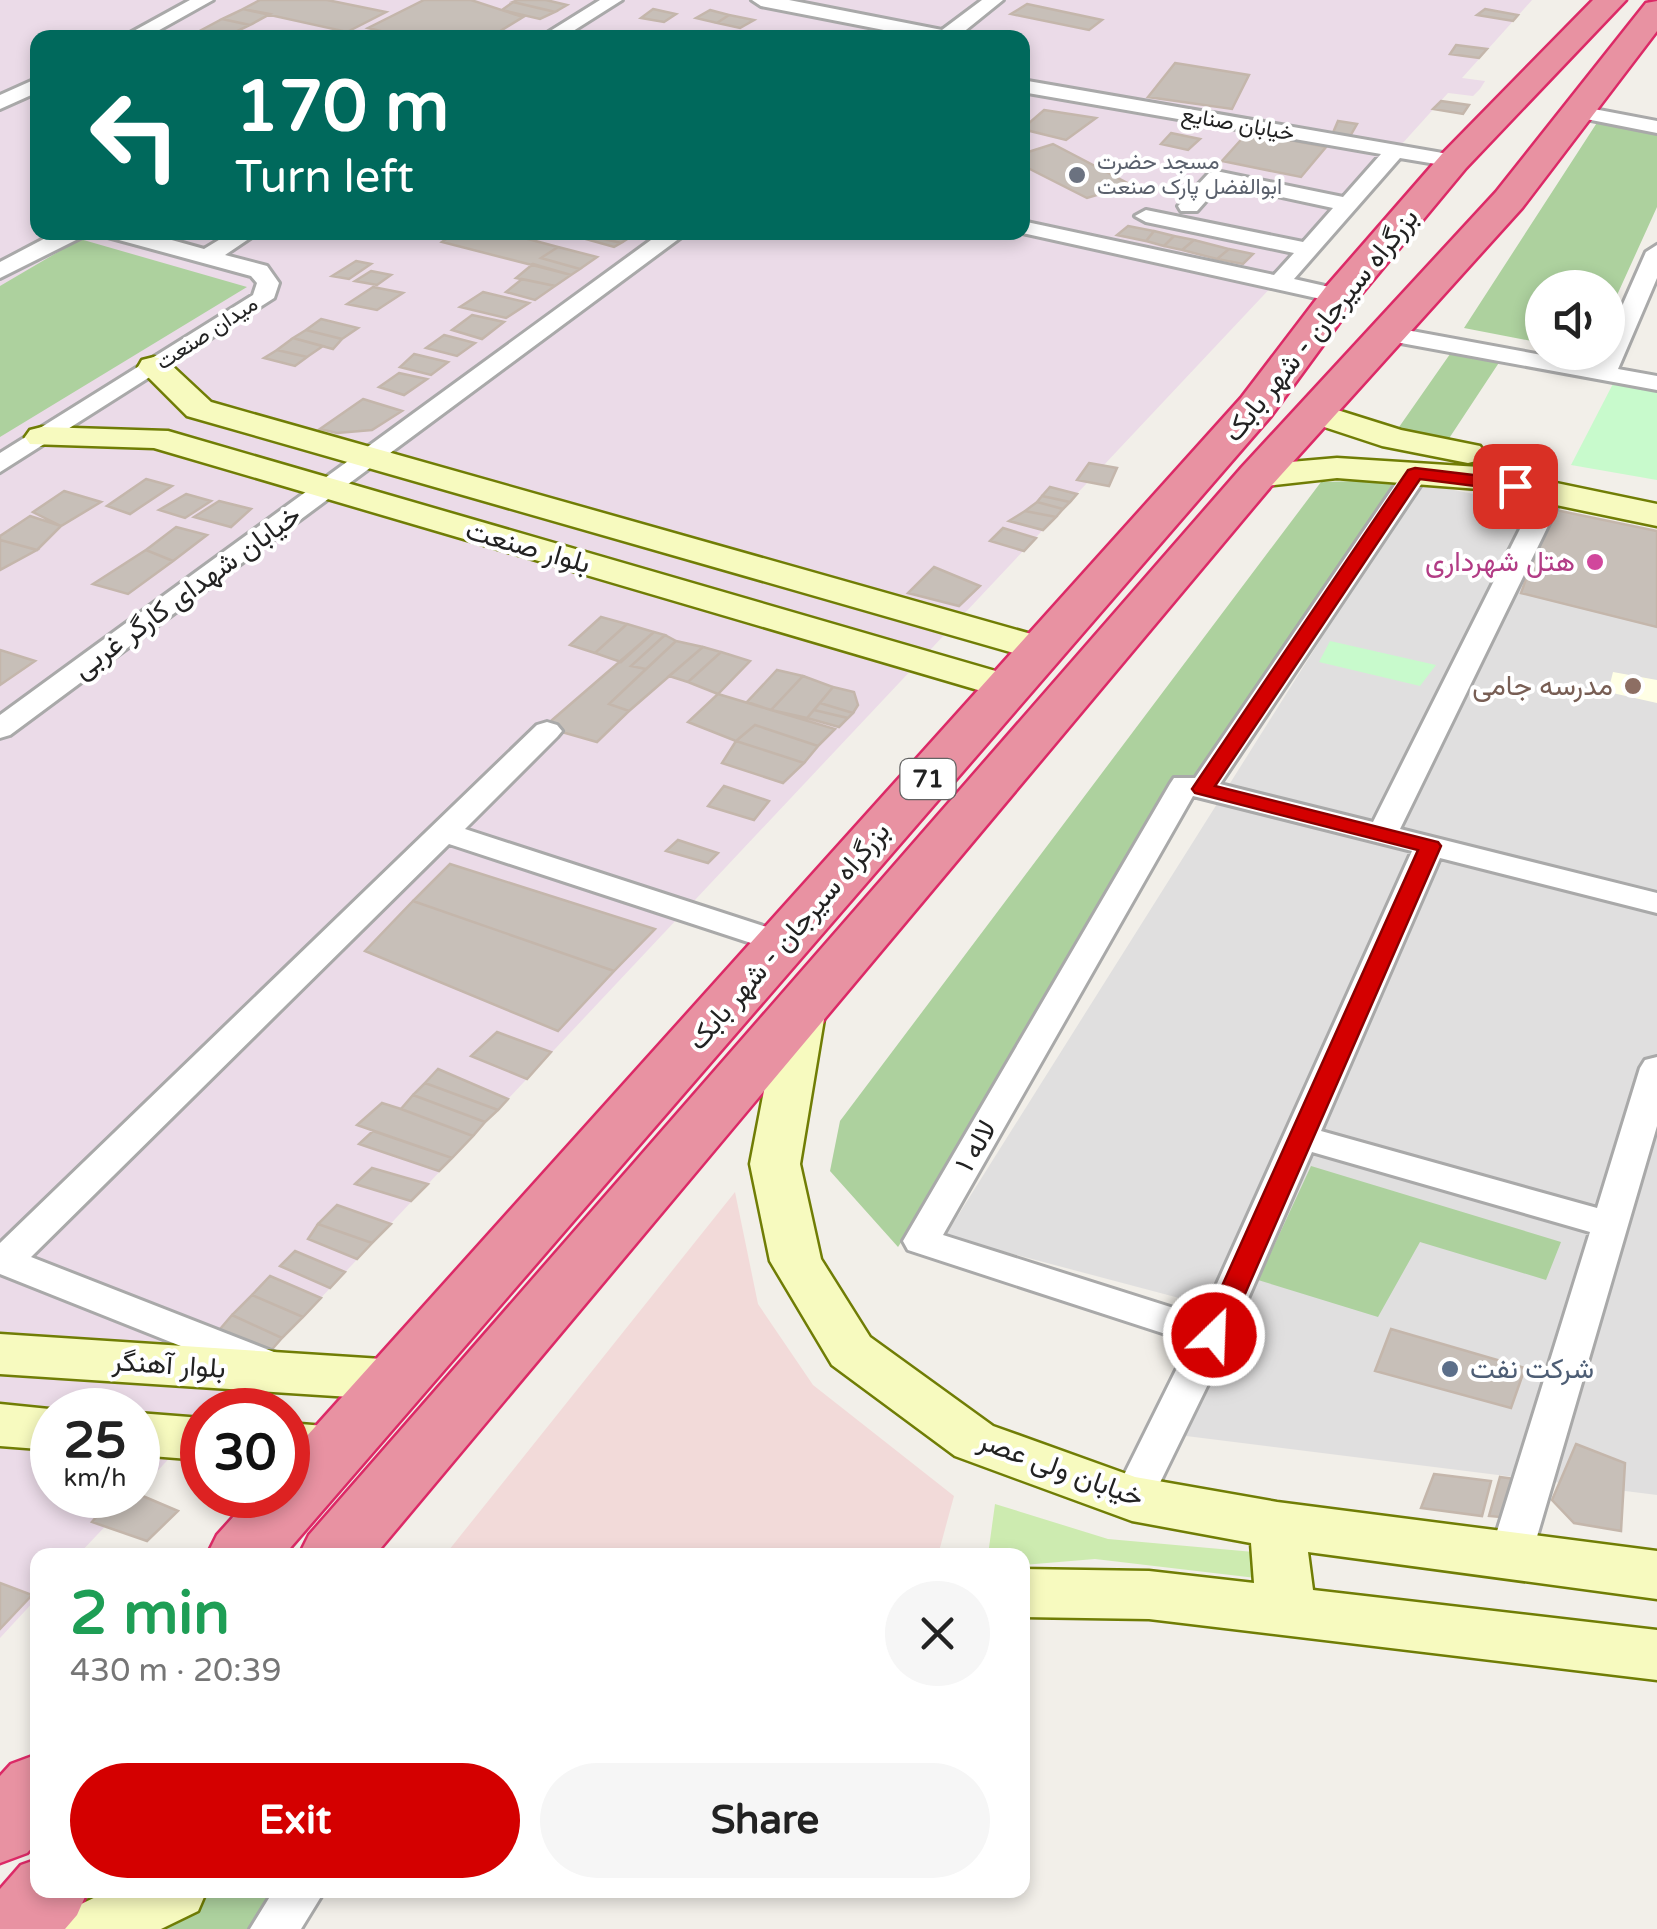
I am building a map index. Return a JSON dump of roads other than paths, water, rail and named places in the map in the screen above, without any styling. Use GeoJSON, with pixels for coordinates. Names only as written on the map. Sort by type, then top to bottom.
{"type":"FeatureCollection","features":[{"type":"Feature","properties":{"kind":"highway","name":"بزرگراه سیرجان - شهر بابک"},"geometry":{"type":"LineString","coordinates":[[246,1548],[312,1446],[397,1380],[1256,407],[1339,296],[1446,173],[1610,0]]}},
{"type":"Feature","properties":{"kind":"highway","name":"بزرگراه سیرجان - شهر بابک"},"geometry":{"type":"LineString","coordinates":[[340,1548],[1257,476],[1508,200],[1657,10]]}},
{"type":"Feature","properties":{"kind":"highway"},"geometry":{"type":"LineString","coordinates":[[1446,173],[1508,200]]}},
{"type":"Feature","properties":{"kind":"highway"},"geometry":{"type":"LineString","coordinates":[[0,1829],[30,1796]]}},
{"type":"Feature","properties":{"kind":"highway"},"geometry":{"type":"LineString","coordinates":[[16,1929],[41,1898]]}},
{"type":"Feature","properties":{"kind":"street"},"geometry":{"type":"LineString","coordinates":[[144,30],[204,0]]}},
{"type":"Feature","properties":{"kind":"street"},"geometry":{"type":"LineString","coordinates":[[760,0],[932,30]]}},
{"type":"Feature","properties":{"kind":"street"},"geometry":{"type":"LineString","coordinates":[[829,0],[938,30]]}},
{"type":"Feature","properties":{"kind":"street"},"geometry":{"type":"LineString","coordinates":[[953,30],[994,0]]}},
{"type":"Feature","properties":{"kind":"street"},"geometry":{"type":"LineString","coordinates":[[565,30],[620,5]]}},
{"type":"Feature","properties":{"kind":"street"},"geometry":{"type":"LineString","coordinates":[[588,30],[620,5]]}},
{"type":"Feature","properties":{"kind":"street"},"geometry":{"type":"LineString","coordinates":[[148,28],[157,30]]}},
{"type":"Feature","properties":{"kind":"street","name":"خیابان صنایع"},"geometry":{"type":"LineString","coordinates":[[1030,87],[1395,152],[1446,173]]}},
{"type":"Feature","properties":{"kind":"street"},"geometry":{"type":"LineString","coordinates":[[0,103],[30,88]]}},
{"type":"Feature","properties":{"kind":"street"},"geometry":{"type":"LineString","coordinates":[[1578,112],[1657,126]]}},
{"type":"Feature","properties":{"kind":"street"},"geometry":{"type":"LineString","coordinates":[[1279,283],[1395,152]]}},
{"type":"Feature","properties":{"kind":"street"},"geometry":{"type":"LineString","coordinates":[[1314,242],[1189,206],[1216,177],[1348,205]]}},
{"type":"Feature","properties":{"kind":"street"},"geometry":{"type":"LineString","coordinates":[[1146,216],[1314,242]]}},
{"type":"Feature","properties":{"kind":"street"},"geometry":{"type":"LineString","coordinates":[[1030,229],[1339,296]]}},
{"type":"Feature","properties":{"kind":"street"},"geometry":{"type":"LineString","coordinates":[[0,271],[55,240]]}},
{"type":"Feature","properties":{"kind":"street","name":"میدان صنعت"},"geometry":{"type":"LineString","coordinates":[[0,464],[263,298],[268,283],[259,271],[207,245],[179,250],[144,240]]}},
{"type":"Feature","properties":{"kind":"street","name":"خیابان شهدای کارگر غربی"},"geometry":{"type":"LineString","coordinates":[[0,729],[667,240]]}},
{"type":"Feature","properties":{"kind":"street"},"geometry":{"type":"LineString","coordinates":[[1604,373],[1646,302],[1657,252]]}},
{"type":"Feature","properties":{"kind":"street"},"geometry":{"type":"LineString","coordinates":[[1390,334],[1657,383]]}},
{"type":"Feature","properties":{"kind":"street","name":"بلوار صنعت"},"geometry":{"type":"LineString","coordinates":[[154,367],[199,410],[373,456],[1042,650]]}},
{"type":"Feature","properties":{"kind":"street"},"geometry":{"type":"LineString","coordinates":[[1315,413],[1551,493],[1657,515]]}},
{"type":"Feature","properties":{"kind":"street","name":"بلوار صنعت"},"geometry":{"type":"LineString","coordinates":[[42,438],[156,438],[1009,687]]}},
{"type":"Feature","properties":{"kind":"street"},"geometry":{"type":"LineString","coordinates":[[1257,476],[1336,468],[1415,474],[1484,468],[1657,489]]}},
{"type":"Feature","properties":{"kind":"street"},"geometry":{"type":"LineString","coordinates":[[1415,474],[1194,787],[1657,903]]}},
{"type":"Feature","properties":{"kind":"street"},"geometry":{"type":"LineString","coordinates":[[1382,834],[1551,493]]}},
{"type":"Feature","properties":{"kind":"street"},"geometry":{"type":"LineString","coordinates":[[286,1373],[4,1262],[547,731]]}},
{"type":"Feature","properties":{"kind":"street","name":"لاله ۱"},"geometry":{"type":"LineString","coordinates":[[1194,787],[920,1241],[1214,1335]]}},
{"type":"Feature","properties":{"kind":"street"},"geometry":{"type":"LineString","coordinates":[[444,832],[783,943]]}},
{"type":"Feature","properties":{"kind":"street"},"geometry":{"type":"LineString","coordinates":[[1132,1499],[1214,1335],[1430,846]]}},
{"type":"Feature","properties":{"kind":"street","name":"خیابان ولی عصر"},"geometry":{"type":"LineString","coordinates":[[803,1008],[775,1164],[796,1261],[850,1351],[974,1441],[1132,1499],[1278,1525],[1657,1576]]}},
{"type":"Feature","properties":{"kind":"street"},"geometry":{"type":"LineString","coordinates":[[1510,1556],[1656,1076]]}},
{"type":"Feature","properties":{"kind":"street"},"geometry":{"type":"LineString","coordinates":[[1301,1137],[1611,1226]]}},
{"type":"Feature","properties":{"kind":"street","name":"بلوار آهنگر"},"geometry":{"type":"LineString","coordinates":[[0,1354],[397,1380]]}},
{"type":"Feature","properties":{"kind":"street"},"geometry":{"type":"LineString","coordinates":[[0,1425],[30,1427]]}},
{"type":"Feature","properties":{"kind":"street"},"geometry":{"type":"LineString","coordinates":[[1278,1525],[1286,1610]]}},
{"type":"Feature","properties":{"kind":"street"},"geometry":{"type":"LineString","coordinates":[[1030,1592],[1149,1595],[1657,1654]]}},
{"type":"Feature","properties":{"kind":"street"},"geometry":{"type":"LineString","coordinates":[[273,1929],[296,1898]]}},
{"type":"Feature","properties":{"kind":"place","name":"مسجد حضرت ابوالفضل پارک صنعت"},"geometry":{"type":"Point","coordinates":[1077,175]}},
{"type":"Feature","properties":{"kind":"place","name":"هتل شهرداری"},"geometry":{"type":"Point","coordinates":[1595,562]}},
{"type":"Feature","properties":{"kind":"place","name":"مدرسه جامی"},"geometry":{"type":"Point","coordinates":[1633,686]}},
{"type":"Feature","properties":{"kind":"place","name":"شرکت نفت"},"geometry":{"type":"Point","coordinates":[1450,1369]}}]}
